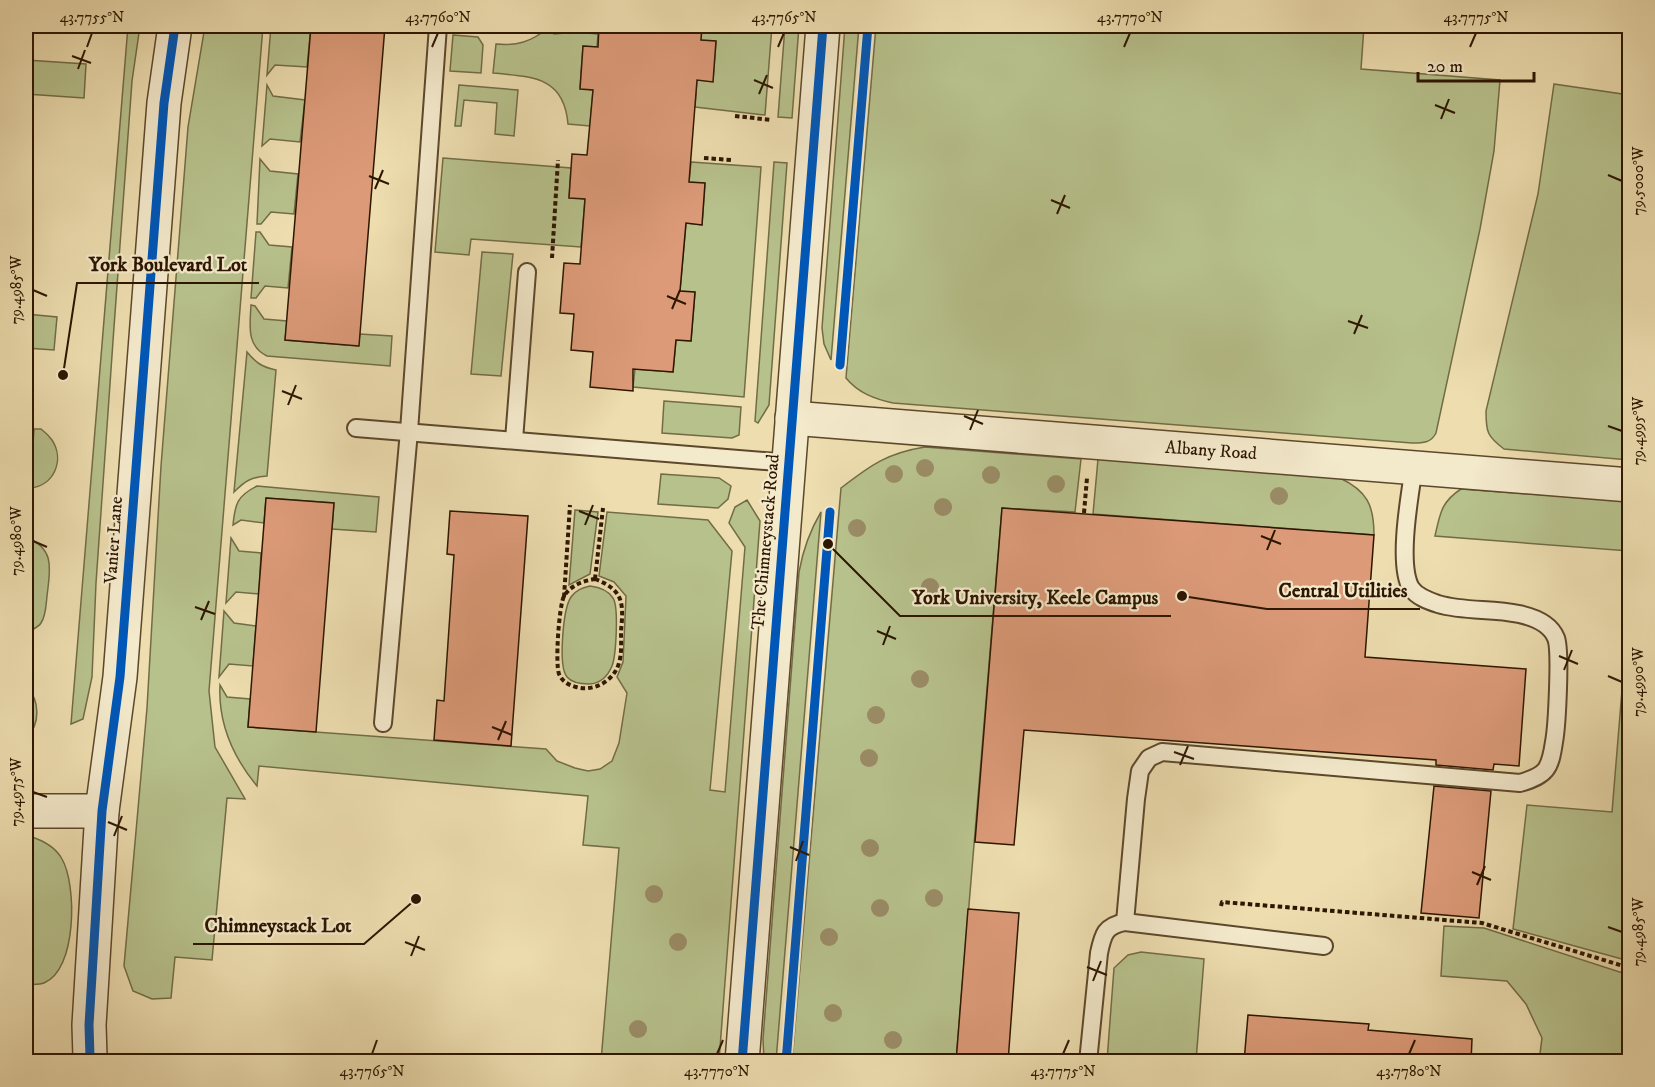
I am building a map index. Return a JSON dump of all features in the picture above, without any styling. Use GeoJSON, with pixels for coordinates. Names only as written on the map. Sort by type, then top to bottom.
{"type":"FeatureCollection","features":[{"type":"Feature","properties":{"kind":"street","name":"Vanier Lane"},"geometry":{"type":"LineString","coordinates":[[90,1057],[89,1025],[102,811],[120,677],[164,103],[175,26]]}},
{"type":"Feature","properties":{"kind":"street","name":"The Chimneystack Road"},"geometry":{"type":"LineString","coordinates":[[742,1062],[823,26]]}},
{"type":"Feature","properties":{"kind":"street","name":"Albany Road"},"geometry":{"type":"LineString","coordinates":[[792,418],[1629,485]]}},
{"type":"Feature","properties":{"kind":"street"},"geometry":{"type":"LineString","coordinates":[[26,811],[102,811]]}},
{"type":"Feature","properties":{"kind":"lane"},"geometry":{"type":"LineString","coordinates":[[383,723],[409,431],[438,26]]}},
{"type":"Feature","properties":{"kind":"lane"},"geometry":{"type":"LineString","coordinates":[[514,440],[527,272]]}},
{"type":"Feature","properties":{"kind":"lane"},"geometry":{"type":"LineString","coordinates":[[356,428],[789,463]]}},
{"type":"Feature","properties":{"kind":"lane"},"geometry":{"type":"LineString","coordinates":[[1125,922],[1140,771],[1149,758],[1162,752],[1520,783],[1538,778],[1549,766],[1555,740],[1558,652],[1556,637],[1545,624],[1532,617],[1517,613],[1456,609],[1425,600],[1411,588],[1406,566],[1405,536],[1414,466]]}},
{"type":"Feature","properties":{"kind":"lane"},"geometry":{"type":"LineString","coordinates":[[1088,1062],[1099,953],[1102,936],[1112,924],[1125,922],[1324,946]]}},
{"type":"Feature","properties":{"kind":"path"},"geometry":{"type":"LineString","coordinates":[[735,117],[772,120]]}},
{"type":"Feature","properties":{"kind":"path"},"geometry":{"type":"LineString","coordinates":[[704,158],[730,160]]}},
{"type":"Feature","properties":{"kind":"path"},"geometry":{"type":"LineString","coordinates":[[564,597],[573,586],[595,579],[617,594],[622,609],[620,663],[613,676],[602,685],[577,688],[564,683],[559,673],[557,661],[570,505]]}},
{"type":"Feature","properties":{"kind":"path"},"geometry":{"type":"LineString","coordinates":[[595,579],[603,508]]}},
{"type":"Feature","properties":{"kind":"path"},"geometry":{"type":"LineString","coordinates":[[1218,934],[1222,902],[1482,923],[1629,968]]}},
{"type":"Feature","properties":{"kind":"green space"},"geometry":{"type":"Polygon","coordinates":[[[128,26],[140,26],[132,81],[96,583],[92,677],[83,719],[71,724],[128,26]]]}},
{"type":"Feature","properties":{"kind":"green space"},"geometry":{"type":"Polygon","coordinates":[[[205,26],[263,26],[209,691],[215,747],[245,799],[227,798],[212,960],[175,957],[171,998],[152,999],[133,991],[124,966],[147,708],[161,466],[188,127],[205,26]]]}},
{"type":"Feature","properties":{"kind":"green space"},"geometry":{"type":"Polygon","coordinates":[[[271,26],[311,26],[307,67],[275,65],[267,75],[271,26]]]}},
{"type":"Feature","properties":{"kind":"green space"},"geometry":{"type":"Polygon","coordinates":[[[454,26],[526,26],[510,32],[501,32],[454,26]]]}},
{"type":"Feature","properties":{"kind":"green space"},"geometry":{"type":"Polygon","coordinates":[[[702,26],[772,26],[765,115],[695,107],[697,80],[713,81],[716,42],[701,40],[702,26]]]}},
{"type":"Feature","properties":{"kind":"green space"},"geometry":{"type":"Polygon","coordinates":[[[785,26],[799,26],[792,118],[778,117],[785,26]]]}},
{"type":"Feature","properties":{"kind":"green space"},"geometry":{"type":"Polygon","coordinates":[[[845,26],[859,26],[831,360],[824,344],[822,328],[845,26]]]}},
{"type":"Feature","properties":{"kind":"green space"},"geometry":{"type":"Polygon","coordinates":[[[876,26],[1364,26],[1361,69],[1500,80],[1494,151],[1480,229],[1436,433],[1432,439],[1412,443],[893,403],[873,397],[856,388],[846,378],[876,26]]]}},
{"type":"Feature","properties":{"kind":"green space"},"geometry":{"type":"Polygon","coordinates":[[[548,28],[554,34],[577,32],[598,34],[597,47],[583,46],[580,88],[593,90],[590,126],[568,124],[560,96],[544,82],[533,78],[493,73],[496,44],[524,42],[548,28]]]}},
{"type":"Feature","properties":{"kind":"green space"},"geometry":{"type":"Polygon","coordinates":[[[453,35],[478,37],[483,45],[481,73],[450,71],[453,35]]]}},
{"type":"Feature","properties":{"kind":"green space"},"geometry":{"type":"Polygon","coordinates":[[[26,60],[86,64],[84,98],[26,94],[26,60]]]}},
{"type":"Feature","properties":{"kind":"green space"},"geometry":{"type":"Polygon","coordinates":[[[1554,84],[1629,95],[1629,460],[1504,449],[1491,437],[1486,424],[1486,411],[1538,194],[1554,84]]]}},
{"type":"Feature","properties":{"kind":"green space"},"geometry":{"type":"Polygon","coordinates":[[[267,85],[273,96],[305,100],[300,142],[270,139],[262,146],[267,85]]]}},
{"type":"Feature","properties":{"kind":"green space"},"geometry":{"type":"Polygon","coordinates":[[[459,85],[518,90],[514,136],[495,134],[497,103],[464,100],[461,126],[455,126],[459,85]]]}},
{"type":"Feature","properties":{"kind":"green space"},"geometry":{"type":"Polygon","coordinates":[[[443,158],[571,168],[569,197],[585,199],[581,247],[471,239],[469,255],[435,252],[443,158]]]}},
{"type":"Feature","properties":{"kind":"green space"},"geometry":{"type":"Polygon","coordinates":[[[260,159],[270,171],[298,174],[294,214],[271,212],[261,224],[257,224],[260,159]]]}},
{"type":"Feature","properties":{"kind":"green space"},"geometry":{"type":"Polygon","coordinates":[[[691,162],[761,167],[744,397],[633,387],[635,369],[673,372],[676,340],[691,341],[695,293],[680,291],[686,223],[702,225],[705,184],[689,182],[691,162]]]}},
{"type":"Feature","properties":{"kind":"green space"},"geometry":{"type":"Polygon","coordinates":[[[774,162],[787,163],[769,405],[758,423],[755,421],[774,162]]]}},
{"type":"Feature","properties":{"kind":"green space"},"geometry":{"type":"Polygon","coordinates":[[[256,232],[260,232],[269,245],[292,247],[288,288],[265,286],[256,298],[251,298],[256,232]]]}},
{"type":"Feature","properties":{"kind":"green space"},"geometry":{"type":"Polygon","coordinates":[[[482,252],[513,254],[501,376],[471,374],[482,252]]]}},
{"type":"Feature","properties":{"kind":"green space"},"geometry":{"type":"Polygon","coordinates":[[[251,305],[255,306],[264,319],[287,321],[285,340],[358,346],[360,334],[392,336],[390,366],[267,356],[260,352],[252,341],[251,305]]]}},
{"type":"Feature","properties":{"kind":"green space"},"geometry":{"type":"Polygon","coordinates":[[[26,314],[57,317],[54,350],[26,348],[26,314]]]}},
{"type":"Feature","properties":{"kind":"green space"},"geometry":{"type":"Polygon","coordinates":[[[247,352],[260,364],[276,370],[267,476],[249,480],[234,492],[247,352]]]}},
{"type":"Feature","properties":{"kind":"green space"},"geometry":{"type":"Polygon","coordinates":[[[664,401],[741,407],[739,435],[732,438],[662,433],[664,401]]]}},
{"type":"Feature","properties":{"kind":"green space"},"geometry":{"type":"Polygon","coordinates":[[[34,429],[41,429],[52,440],[56,448],[57,463],[51,477],[38,486],[30,488],[34,429]]]}},
{"type":"Feature","properties":{"kind":"green space"},"geometry":{"type":"Polygon","coordinates":[[[925,447],[1081,459],[1075,512],[1002,508],[956,1061],[792,1062],[841,488],[880,461],[925,447]]]}},
{"type":"Feature","properties":{"kind":"green space"},"geometry":{"type":"Polygon","coordinates":[[[1098,459],[1340,478],[1357,488],[1367,500],[1374,524],[1374,535],[1093,514],[1098,459]]]}},
{"type":"Feature","properties":{"kind":"green space"},"geometry":{"type":"Polygon","coordinates":[[[661,474],[719,478],[731,486],[728,499],[718,508],[658,504],[661,474]]]}},
{"type":"Feature","properties":{"kind":"green space"},"geometry":{"type":"Polygon","coordinates":[[[257,486],[379,497],[376,532],[332,529],[334,503],[266,498],[264,523],[241,520],[233,525],[238,501],[245,493],[257,486]]]}},
{"type":"Feature","properties":{"kind":"green space"},"geometry":{"type":"Polygon","coordinates":[[[1461,489],[1629,501],[1629,551],[1435,536],[1445,504],[1461,489]]]}},
{"type":"Feature","properties":{"kind":"green space"},"geometry":{"type":"Polygon","coordinates":[[[747,500],[760,521],[719,1061],[601,1061],[619,848],[583,845],[588,796],[259,766],[257,786],[234,752],[224,726],[220,685],[227,697],[250,699],[248,727],[546,749],[557,761],[575,768],[588,771],[600,769],[612,761],[619,743],[627,693],[617,677],[623,662],[626,596],[614,582],[599,576],[607,512],[708,520],[732,551],[710,790],[725,792],[745,547],[729,523],[735,507],[747,500]]]}},
{"type":"Feature","properties":{"kind":"green space"},"geometry":{"type":"Polygon","coordinates":[[[575,510],[598,512],[590,574],[569,585],[575,510]]]}},
{"type":"Feature","properties":{"kind":"green space"},"geometry":{"type":"Polygon","coordinates":[[[821,512],[776,1061],[764,1061],[763,1039],[799,572],[807,541],[821,512]]]}},
{"type":"Feature","properties":{"kind":"green space"},"geometry":{"type":"Polygon","coordinates":[[[26,537],[36,542],[47,554],[50,569],[44,617],[38,626],[26,633],[26,537]]]}},
{"type":"Feature","properties":{"kind":"green space"},"geometry":{"type":"Polygon","coordinates":[[[231,538],[239,551],[261,553],[259,594],[236,592],[226,603],[231,538]]]}},
{"type":"Feature","properties":{"kind":"green space"},"geometry":{"type":"Polygon","coordinates":[[[590,586],[603,589],[613,598],[616,611],[616,642],[613,661],[606,676],[593,684],[586,684],[574,682],[567,677],[564,671],[562,650],[568,603],[575,593],[590,586]]]}},
{"type":"Feature","properties":{"kind":"green space"},"geometry":{"type":"Polygon","coordinates":[[[1629,605],[1630,961],[1513,929],[1527,805],[1612,812],[1629,605]]]}},
{"type":"Feature","properties":{"kind":"green space"},"geometry":{"type":"Polygon","coordinates":[[[224,611],[234,623],[256,626],[253,666],[229,664],[219,677],[224,611]]]}},
{"type":"Feature","properties":{"kind":"green space"},"geometry":{"type":"Polygon","coordinates":[[[26,686],[34,698],[37,712],[34,726],[26,738],[26,686]]]}},
{"type":"Feature","properties":{"kind":"green space"},"geometry":{"type":"Polygon","coordinates":[[[29,836],[48,844],[62,859],[67,871],[72,906],[68,945],[63,962],[55,975],[44,983],[26,985],[26,883],[29,836]]]}},
{"type":"Feature","properties":{"kind":"green space"},"geometry":{"type":"Polygon","coordinates":[[[1444,926],[1484,928],[1629,975],[1629,1061],[1539,1061],[1542,1038],[1526,1004],[1507,981],[1441,976],[1444,926]]]}},
{"type":"Feature","properties":{"kind":"green space"},"geometry":{"type":"Polygon","coordinates":[[[1141,952],[1204,959],[1196,1061],[1107,1061],[1114,968],[1128,955],[1141,952]]]}},
{"type":"Feature","properties":{"kind":"building"},"geometry":{"type":"Polygon","coordinates":[[[311,26],[385,26],[359,346],[285,340],[311,26]]]}},
{"type":"Feature","properties":{"kind":"building"},"geometry":{"type":"Polygon","coordinates":[[[599,26],[702,26],[701,40],[716,41],[713,82],[697,80],[689,182],[705,183],[702,225],[686,223],[680,291],[695,292],[691,341],[676,340],[673,372],[633,369],[633,391],[590,387],[593,352],[571,350],[574,314],[560,313],[564,263],[580,264],[585,199],[569,198],[572,154],[587,155],[593,90],[580,89],[583,46],[598,47],[599,26]]]}},
{"type":"Feature","properties":{"kind":"building"},"geometry":{"type":"Polygon","coordinates":[[[266,498],[334,503],[316,732],[248,727],[266,498]]]}},
{"type":"Feature","properties":{"kind":"building"},"geometry":{"type":"Polygon","coordinates":[[[1002,508],[1374,535],[1365,657],[1526,669],[1519,766],[1494,764],[1493,770],[1436,765],[1436,760],[1024,730],[1014,845],[975,842],[1002,508]]]}},
{"type":"Feature","properties":{"kind":"building"},"geometry":{"type":"Polygon","coordinates":[[[450,511],[528,516],[511,746],[434,740],[437,700],[444,701],[454,555],[447,554],[450,511]]]}},
{"type":"Feature","properties":{"kind":"building"},"geometry":{"type":"Polygon","coordinates":[[[1434,786],[1491,791],[1479,918],[1421,913],[1434,786]]]}},
{"type":"Feature","properties":{"kind":"building"},"geometry":{"type":"Polygon","coordinates":[[[968,909],[1019,913],[1008,1062],[956,1062],[968,909]]]}},
{"type":"Feature","properties":{"kind":"building"},"geometry":{"type":"Polygon","coordinates":[[[1248,1015],[1369,1024],[1368,1030],[1472,1039],[1471,1062],[1244,1062],[1248,1015]]]}},
{"type":"Feature","properties":{"kind":"cycle path"},"geometry":{"type":"LineString","coordinates":[[90,1057],[89,1025],[102,811],[120,677],[164,103],[175,26]]}},
{"type":"Feature","properties":{"kind":"cycle path"},"geometry":{"type":"LineString","coordinates":[[742,1062],[823,26]]}},
{"type":"Feature","properties":{"kind":"cycle path"},"geometry":{"type":"LineString","coordinates":[[840,365],[868,26]]}},
{"type":"Feature","properties":{"kind":"cycle path"},"geometry":{"type":"LineString","coordinates":[[786,1062],[830,512]]}},
{"type":"Feature","properties":{"kind":"place","name":"York Boulevard Lot"},"geometry":{"type":"Point","coordinates":[63,375]}},
{"type":"Feature","properties":{"kind":"place","name":"York University, Keele Campus"},"geometry":{"type":"Point","coordinates":[828,544]}},
{"type":"Feature","properties":{"kind":"place","name":"Central Utilities"},"geometry":{"type":"Point","coordinates":[1182,596]}},
{"type":"Feature","properties":{"kind":"place","name":"Chimneystack Lot"},"geometry":{"type":"Point","coordinates":[416,899]}}]}
